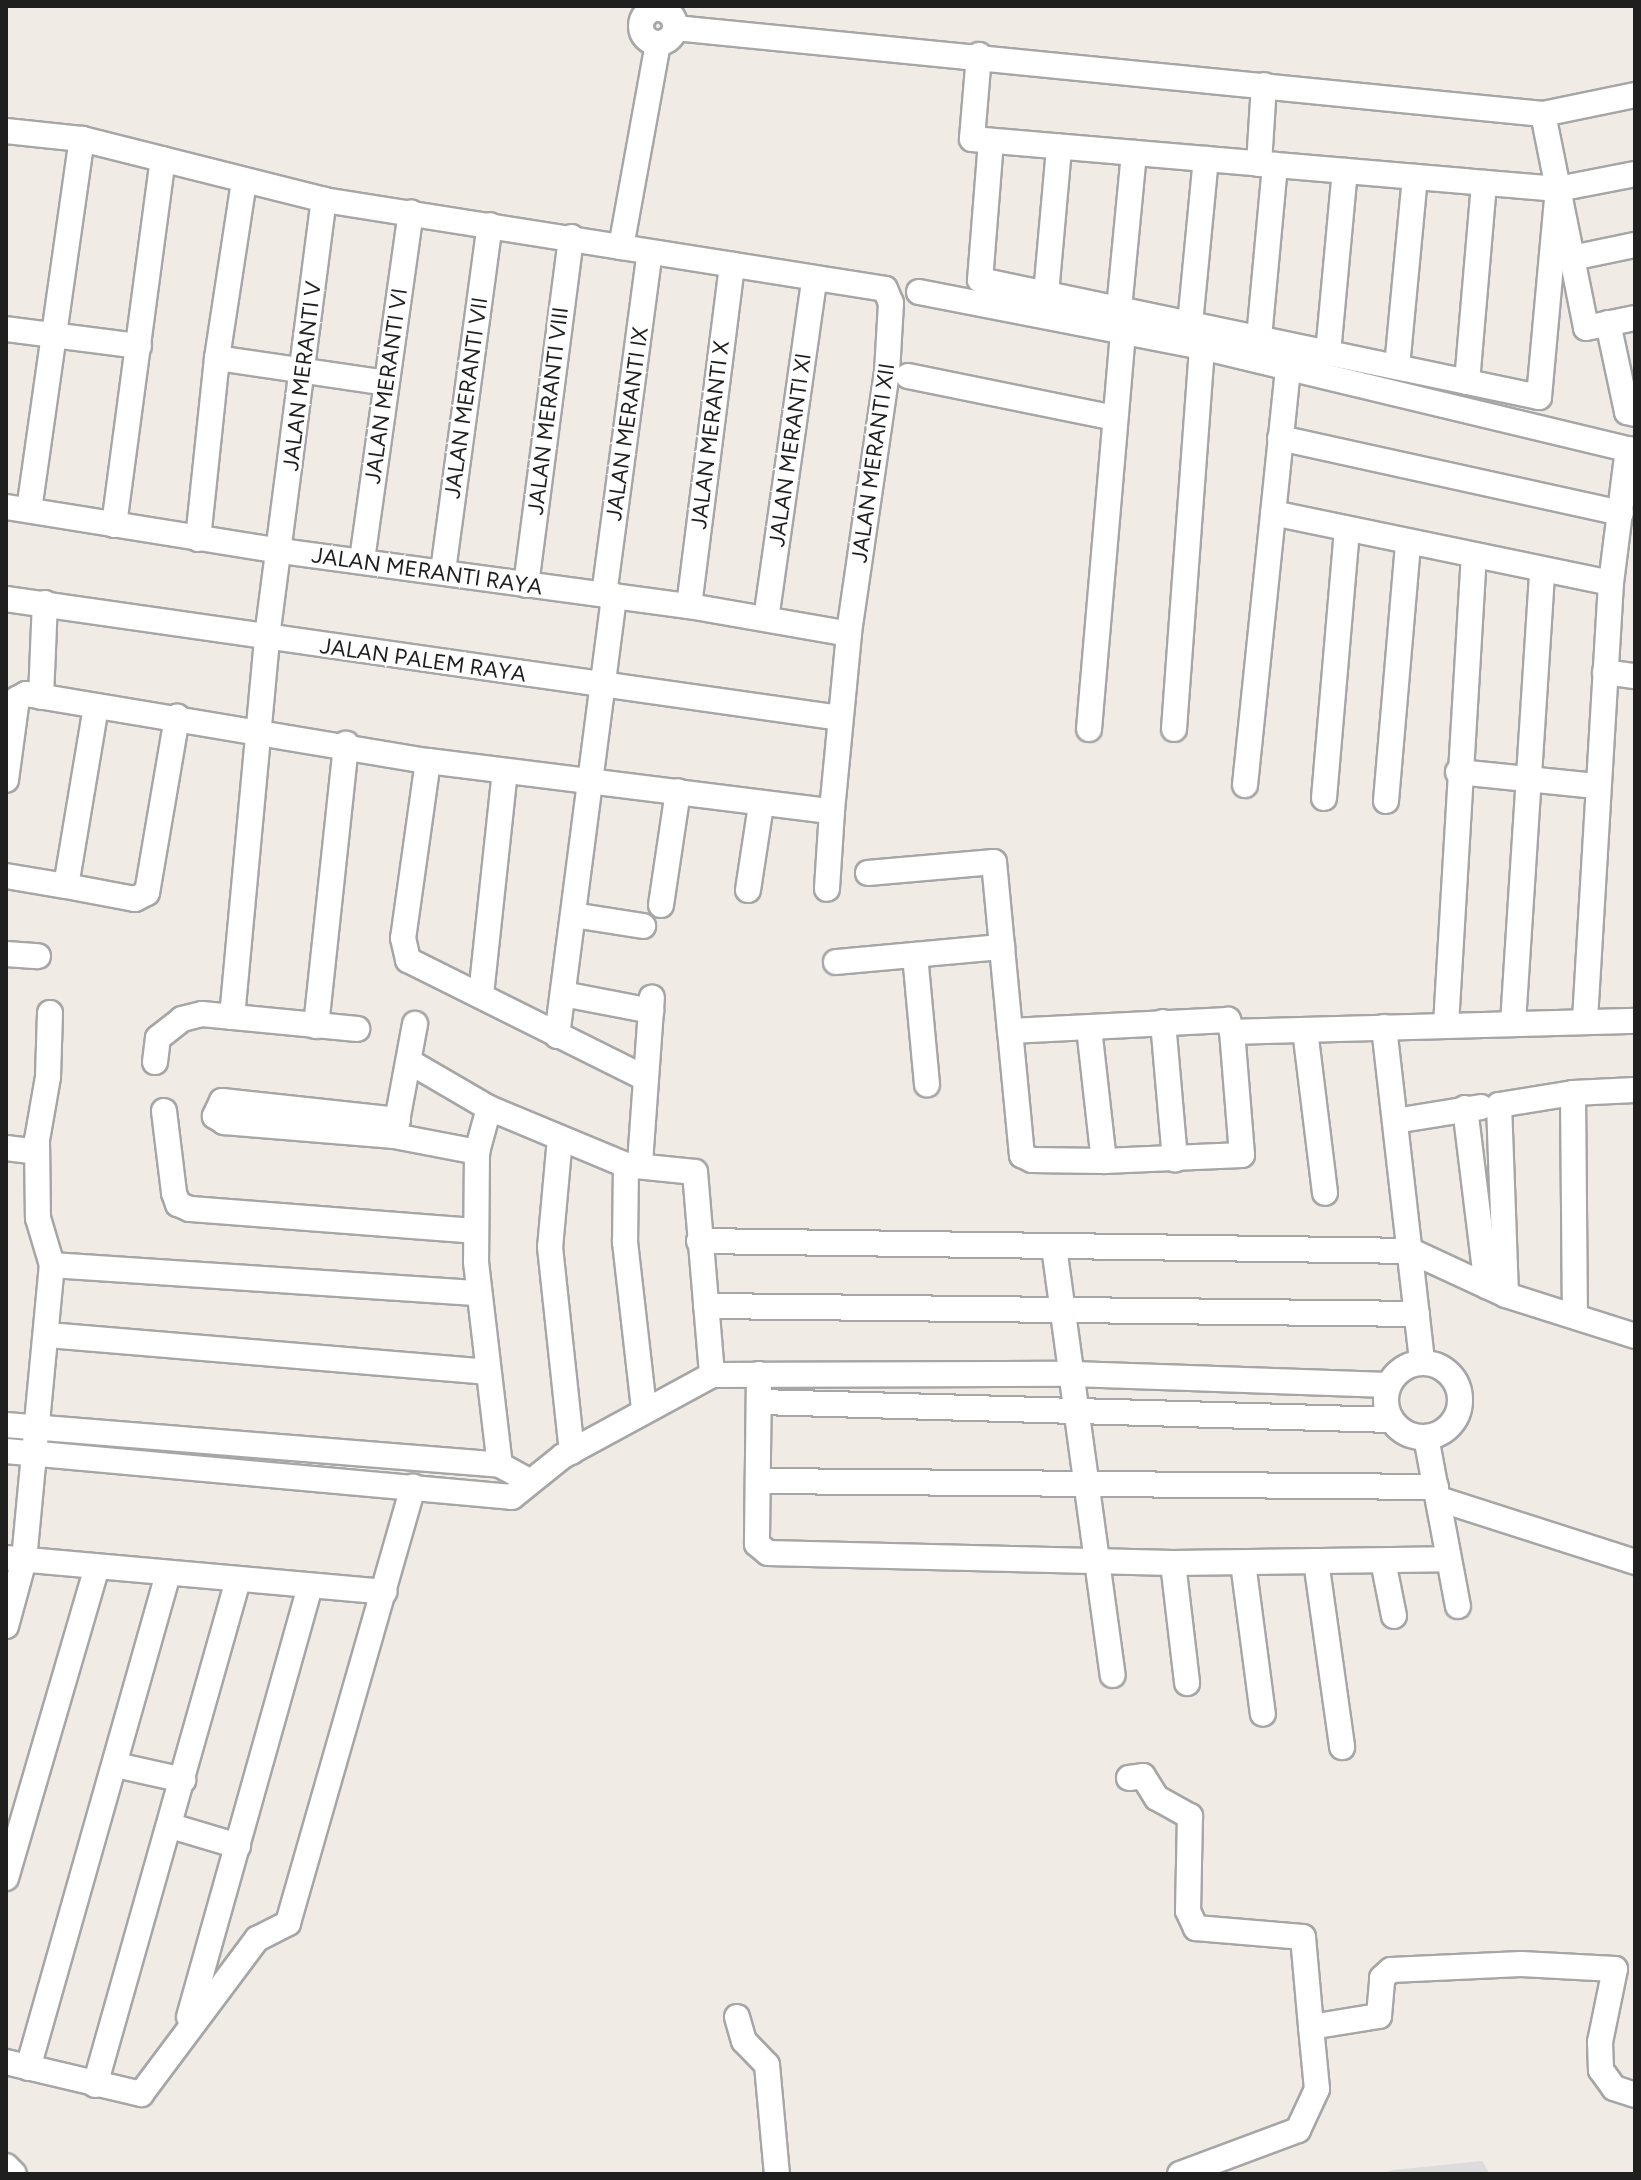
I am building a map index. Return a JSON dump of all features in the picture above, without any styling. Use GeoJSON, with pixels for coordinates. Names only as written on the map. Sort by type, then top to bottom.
{"type":"FeatureCollection","features":[{"type":"Feature","properties":{"kind":"street"},"geometry":{"type":"LineString","coordinates":[[621,247],[665,22],[883,51],[979,55],[1543,114],[1635,95]]}},
{"type":"Feature","properties":{"kind":"street"},"geometry":{"type":"LineString","coordinates":[[979,55],[972,139],[1558,189],[1635,174]]}},
{"type":"Feature","properties":{"kind":"street"},"geometry":{"type":"LineString","coordinates":[[1259,338],[1267,164],[1264,85]]}},
{"type":"Feature","properties":{"kind":"street"},"geometry":{"type":"LineString","coordinates":[[1543,114],[1586,328],[1635,318]]}},
{"type":"Feature","properties":{"kind":"street"},"geometry":{"type":"LineString","coordinates":[[6,131],[82,139],[324,200],[571,237],[814,280]]}},
{"type":"Feature","properties":{"kind":"street"},"geometry":{"type":"LineString","coordinates":[[18,509],[54,333],[82,139]]}},
{"type":"Feature","properties":{"kind":"street"},"geometry":{"type":"LineString","coordinates":[[991,141],[980,280],[1539,397],[1558,189]]}},
{"type":"Feature","properties":{"kind":"street"},"geometry":{"type":"LineString","coordinates":[[1046,294],[1059,147]]}},
{"type":"Feature","properties":{"kind":"street"},"geometry":{"type":"LineString","coordinates":[[1119,309],[1134,153]]}},
{"type":"Feature","properties":{"kind":"street"},"geometry":{"type":"LineString","coordinates":[[114,525],[163,159]]}},
{"type":"Feature","properties":{"kind":"street"},"geometry":{"type":"LineString","coordinates":[[1190,324],[1206,159]]}},
{"type":"Feature","properties":{"kind":"street"},"geometry":{"type":"LineString","coordinates":[[1328,353],[1345,171]]}},
{"type":"Feature","properties":{"kind":"street"},"geometry":{"type":"LineString","coordinates":[[1397,367],[1415,177]]}},
{"type":"Feature","properties":{"kind":"street"},"geometry":{"type":"LineString","coordinates":[[198,539],[217,358],[244,181]]}},
{"type":"Feature","properties":{"kind":"street"},"geometry":{"type":"LineString","coordinates":[[1467,382],[1484,183]]}},
{"type":"Feature","properties":{"kind":"street","name":"JALAN MERANTI V"},"geometry":{"type":"LineString","coordinates":[[232,1017],[267,637],[281,551],[324,200]]}},
{"type":"Feature","properties":{"kind":"street","name":"JALAN MERANTI VI"},"geometry":{"type":"LineString","coordinates":[[362,560],[411,212]]}},
{"type":"Feature","properties":{"kind":"street","name":"JALAN MERANTI VII"},"geometry":{"type":"LineString","coordinates":[[443,571],[490,225]]}},
{"type":"Feature","properties":{"kind":"street","name":"JALAN MERANTI VIII"},"geometry":{"type":"LineString","coordinates":[[526,585],[571,237]]}},
{"type":"Feature","properties":{"kind":"street"},"geometry":{"type":"LineString","coordinates":[[1572,258],[1635,245]]}},
{"type":"Feature","properties":{"kind":"street","name":"JALAN MERANTI IX"},"geometry":{"type":"LineString","coordinates":[[557,1036],[591,779],[609,595],[650,252]]}},
{"type":"Feature","properties":{"kind":"street","name":"JALAN MERANTI X"},"geometry":{"type":"LineString","coordinates":[[689,606],[732,265]]}},
{"type":"Feature","properties":{"kind":"street","name":"JALAN MERANTI XII"},"geometry":{"type":"LineString","coordinates":[[814,280],[888,292],[887,372],[849,634],[827,889]]}},
{"type":"Feature","properties":{"kind":"street","name":"JALAN MERANTI XI"},"geometry":{"type":"LineString","coordinates":[[766,619],[814,280]]}},
{"type":"Feature","properties":{"kind":"street"},"geometry":{"type":"LineString","coordinates":[[919,292],[1123,336],[1202,347],[1288,366],[1631,450],[1611,583],[1596,786],[1585,1020]]}},
{"type":"Feature","properties":{"kind":"street"},"geometry":{"type":"LineString","coordinates":[[1608,323],[1627,412],[1635,414]]}},
{"type":"Feature","properties":{"kind":"street"},"geometry":{"type":"LineString","coordinates":[[6,329],[139,346]]}},
{"type":"Feature","properties":{"kind":"street"},"geometry":{"type":"LineString","coordinates":[[1089,729],[1123,336]]}},
{"type":"Feature","properties":{"kind":"street"},"geometry":{"type":"LineString","coordinates":[[1174,729],[1202,347]]}},
{"type":"Feature","properties":{"kind":"street"},"geometry":{"type":"LineString","coordinates":[[217,358],[386,383]]}},
{"type":"Feature","properties":{"kind":"street"},"geometry":{"type":"LineString","coordinates":[[1245,785],[1288,366]]}},
{"type":"Feature","properties":{"kind":"street"},"geometry":{"type":"LineString","coordinates":[[908,376],[1115,418]]}},
{"type":"Feature","properties":{"kind":"street"},"geometry":{"type":"LineString","coordinates":[[1280,438],[1621,513]]}},
{"type":"Feature","properties":{"kind":"street","name":"JALAN MERANTI RAYA"},"geometry":{"type":"LineString","coordinates":[[18,509],[281,551],[689,606],[849,634]]}},
{"type":"Feature","properties":{"kind":"street"},"geometry":{"type":"LineString","coordinates":[[1273,513],[1611,583]]}},
{"type":"Feature","properties":{"kind":"street"},"geometry":{"type":"LineString","coordinates":[[1324,798],[1347,529]]}},
{"type":"Feature","properties":{"kind":"street"},"geometry":{"type":"LineString","coordinates":[[1386,801],[1408,542]]}},
{"type":"Feature","properties":{"kind":"street"},"geometry":{"type":"LineString","coordinates":[[1446,1025],[1458,772],[1474,557]]}},
{"type":"Feature","properties":{"kind":"street"},"geometry":{"type":"LineString","coordinates":[[1513,1023],[1526,777],[1542,571]]}},
{"type":"Feature","properties":{"kind":"street","name":"JALAN PALEM RAYA"},"geometry":{"type":"LineString","coordinates":[[6,599],[840,718]]}},
{"type":"Feature","properties":{"kind":"street"},"geometry":{"type":"LineString","coordinates":[[41,697],[45,603]]}},
{"type":"Feature","properties":{"kind":"street"},"geometry":{"type":"LineString","coordinates":[[1605,672],[1635,676]]}},
{"type":"Feature","properties":{"kind":"street"},"geometry":{"type":"LineString","coordinates":[[6,780],[17,699],[26,694],[346,744],[428,761],[591,779],[761,805],[832,811]]}},
{"type":"Feature","properties":{"kind":"street"},"geometry":{"type":"LineString","coordinates":[[66,886],[96,706]]}},
{"type":"Feature","properties":{"kind":"street"},"geometry":{"type":"LineString","coordinates":[[6,876],[135,899],[147,893],[177,717]]}},
{"type":"Feature","properties":{"kind":"street"},"geometry":{"type":"LineString","coordinates":[[316,1026],[346,744]]}},
{"type":"Feature","properties":{"kind":"street"},"geometry":{"type":"LineString","coordinates":[[428,761],[404,950],[416,965],[643,1077]]}},
{"type":"Feature","properties":{"kind":"street"},"geometry":{"type":"LineString","coordinates":[[481,995],[505,771]]}},
{"type":"Feature","properties":{"kind":"street"},"geometry":{"type":"LineString","coordinates":[[1458,772],[1596,786]]}},
{"type":"Feature","properties":{"kind":"street"},"geometry":{"type":"LineString","coordinates":[[661,905],[678,791]]}},
{"type":"Feature","properties":{"kind":"street"},"geometry":{"type":"LineString","coordinates":[[748,890],[761,805]]}},
{"type":"Feature","properties":{"kind":"street"},"geometry":{"type":"LineString","coordinates":[[868,873],[994,862],[1010,1031],[1022,1155],[1032,1160],[1104,1161],[1239,1156],[1244,1151],[1232,1032],[1228,1020],[1010,1031]]}},
{"type":"Feature","properties":{"kind":"street"},"geometry":{"type":"LineString","coordinates":[[573,915],[643,926]]}},
{"type":"Feature","properties":{"kind":"street"},"geometry":{"type":"LineString","coordinates":[[836,962],[1002,947]]}},
{"type":"Feature","properties":{"kind":"street"},"geometry":{"type":"LineString","coordinates":[[6,954],[38,956]]}},
{"type":"Feature","properties":{"kind":"street"},"geometry":{"type":"LineString","coordinates":[[915,955],[927,1084]]}},
{"type":"Feature","properties":{"kind":"street"},"geometry":{"type":"LineString","coordinates":[[563,994],[651,1004],[625,1242],[644,1409]]}},
{"type":"Feature","properties":{"kind":"street"},"geometry":{"type":"LineString","coordinates":[[6,1624],[36,1453],[48,1335],[52,1265],[38,1218],[37,1152],[50,1013]]}},
{"type":"Feature","properties":{"kind":"street"},"geometry":{"type":"LineString","coordinates":[[155,1062],[158,1038],[182,1019],[202,1014],[357,1029]]}},
{"type":"Feature","properties":{"kind":"street"},"geometry":{"type":"LineString","coordinates":[[1232,1032],[1635,1021]]}},
{"type":"Feature","properties":{"kind":"street"},"geometry":{"type":"LineString","coordinates":[[1163,1022],[1175,1159]]}},
{"type":"Feature","properties":{"kind":"street"},"geometry":{"type":"LineString","coordinates":[[396,1128],[415,1024]]}},
{"type":"Feature","properties":{"kind":"street"},"geometry":{"type":"LineString","coordinates":[[1384,1027],[1422,1363]]}},
{"type":"Feature","properties":{"kind":"street"},"geometry":{"type":"LineString","coordinates":[[1089,1028],[1104,1161]]}},
{"type":"Feature","properties":{"kind":"street"},"geometry":{"type":"LineString","coordinates":[[1305,1030],[1325,1193]]}},
{"type":"Feature","properties":{"kind":"street"},"geometry":{"type":"LineString","coordinates":[[410,1062],[489,1108],[560,1138],[633,1164],[695,1172],[712,1375]]}},
{"type":"Feature","properties":{"kind":"street"},"geometry":{"type":"LineString","coordinates":[[1395,1121],[1573,1093],[1635,1090]]}},
{"type":"Feature","properties":{"kind":"street"},"geometry":{"type":"LineString","coordinates":[[1573,1093],[1575,1315]]}},
{"type":"Feature","properties":{"kind":"street"},"geometry":{"type":"LineString","coordinates":[[396,1128],[224,1122],[216,1117],[217,1104],[396,1128],[477,1152]]}},
{"type":"Feature","properties":{"kind":"street"},"geometry":{"type":"LineString","coordinates":[[1497,1291],[1499,1105]]}},
{"type":"Feature","properties":{"kind":"street"},"geometry":{"type":"LineString","coordinates":[[489,1108],[477,1152],[475,1231],[486,1372],[500,1465]]}},
{"type":"Feature","properties":{"kind":"street"},"geometry":{"type":"LineString","coordinates":[[1465,1108],[1497,1291]]}},
{"type":"Feature","properties":{"kind":"street"},"geometry":{"type":"LineString","coordinates":[[164,1111],[174,1193],[178,1204],[190,1209],[475,1231]]}},
{"type":"Feature","properties":{"kind":"street"},"geometry":{"type":"LineString","coordinates":[[560,1138],[550,1247],[572,1452]]}},
{"type":"Feature","properties":{"kind":"street"},"geometry":{"type":"LineString","coordinates":[[6,1148],[37,1152]]}},
{"type":"Feature","properties":{"kind":"street"},"geometry":{"type":"LineString","coordinates":[[699,1241],[1411,1251],[1497,1291],[1635,1336]]}},
{"type":"Feature","properties":{"kind":"street"},"geometry":{"type":"LineString","coordinates":[[1054,1247],[1113,1675]]}},
{"type":"Feature","properties":{"kind":"street"},"geometry":{"type":"LineString","coordinates":[[52,1265],[478,1293]]}},
{"type":"Feature","properties":{"kind":"street"},"geometry":{"type":"LineString","coordinates":[[706,1306],[1417,1314]]}},
{"type":"Feature","properties":{"kind":"street"},"geometry":{"type":"LineString","coordinates":[[48,1335],[486,1372]]}},
{"type":"Feature","properties":{"kind":"street"},"geometry":{"type":"LineString","coordinates":[[1422,1363],[1449,1373],[1459,1388],[1460,1407],[1453,1423],[1426,1437],[1404,1433],[1391,1420],[1385,1403],[1388,1385],[1399,1371],[1422,1363]]}},
{"type":"Feature","properties":{"kind":"street"},"geometry":{"type":"LineString","coordinates":[[759,1374],[761,1481],[757,1544],[768,1553],[1097,1558],[1173,1563],[1447,1559]]}},
{"type":"Feature","properties":{"kind":"street"},"geometry":{"type":"LineString","coordinates":[[6,1451],[512,1497],[527,1480],[572,1452],[644,1409],[712,1375],[1073,1377],[1388,1385]]}},
{"type":"Feature","properties":{"kind":"street"},"geometry":{"type":"LineString","coordinates":[[760,1402],[1391,1420]]}},
{"type":"Feature","properties":{"kind":"street"},"geometry":{"type":"LineString","coordinates":[[6,1425],[500,1465],[527,1480]]}},
{"type":"Feature","properties":{"kind":"street"},"geometry":{"type":"LineString","coordinates":[[1426,1437],[1458,1606]]}},
{"type":"Feature","properties":{"kind":"street"},"geometry":{"type":"LineString","coordinates":[[761,1481],[1088,1484],[1438,1493],[1635,1562]]}},
{"type":"Feature","properties":{"kind":"street"},"geometry":{"type":"LineString","coordinates":[[168,1574],[116,1765],[17,2065],[141,2094],[185,2031],[257,1939],[288,1923],[413,1487]]}},
{"type":"Feature","properties":{"kind":"street"},"geometry":{"type":"LineString","coordinates":[[15,1559],[384,1592]]}},
{"type":"Feature","properties":{"kind":"street"},"geometry":{"type":"LineString","coordinates":[[1316,1561],[1342,1747]]}},
{"type":"Feature","properties":{"kind":"street"},"geometry":{"type":"LineString","coordinates":[[1383,1561],[1394,1616]]}},
{"type":"Feature","properties":{"kind":"street"},"geometry":{"type":"LineString","coordinates":[[1173,1563],[1187,1683]]}},
{"type":"Feature","properties":{"kind":"street"},"geometry":{"type":"LineString","coordinates":[[1243,1563],[1263,1714]]}},
{"type":"Feature","properties":{"kind":"street"},"geometry":{"type":"LineString","coordinates":[[6,1878],[97,1567]]}},
{"type":"Feature","properties":{"kind":"street"},"geometry":{"type":"LineString","coordinates":[[95,2085],[171,1826],[238,1580]]}},
{"type":"Feature","properties":{"kind":"street"},"geometry":{"type":"LineString","coordinates":[[185,2031],[310,1587]]}},
{"type":"Feature","properties":{"kind":"street"},"geometry":{"type":"LineString","coordinates":[[116,1765],[183,1780]]}},
{"type":"Feature","properties":{"kind":"street"},"geometry":{"type":"LineString","coordinates":[[1129,1778],[1143,1776],[1157,1798],[1190,1816],[1188,1911],[1196,1928],[1303,1937],[1317,2089],[1307,2118],[1291,2136],[1240,2165],[1180,2174]]}},
{"type":"Feature","properties":{"kind":"street"},"geometry":{"type":"LineString","coordinates":[[171,1826],[238,1846]]}},
{"type":"Feature","properties":{"kind":"street"},"geometry":{"type":"LineString","coordinates":[[1311,2027],[1379,2016],[1382,1978],[1391,1970],[1521,1964],[1625,1971],[1600,2042],[1601,2070],[1614,2088],[1635,2095]]}},
{"type":"Feature","properties":{"kind":"street"},"geometry":{"type":"LineString","coordinates":[[737,2017],[744,2041],[767,2065],[777,2174]]}},
{"type":"Feature","properties":{"kind":"street"},"geometry":{"type":"LineString","coordinates":[[6,2166],[14,2174]]}},
{"type":"Feature","properties":{"kind":"shaded area"},"geometry":{"type":"Polygon","coordinates":[[[1482,2161],[1490,2174],[1380,2174],[1393,2170],[1482,2161]]]}}]}
